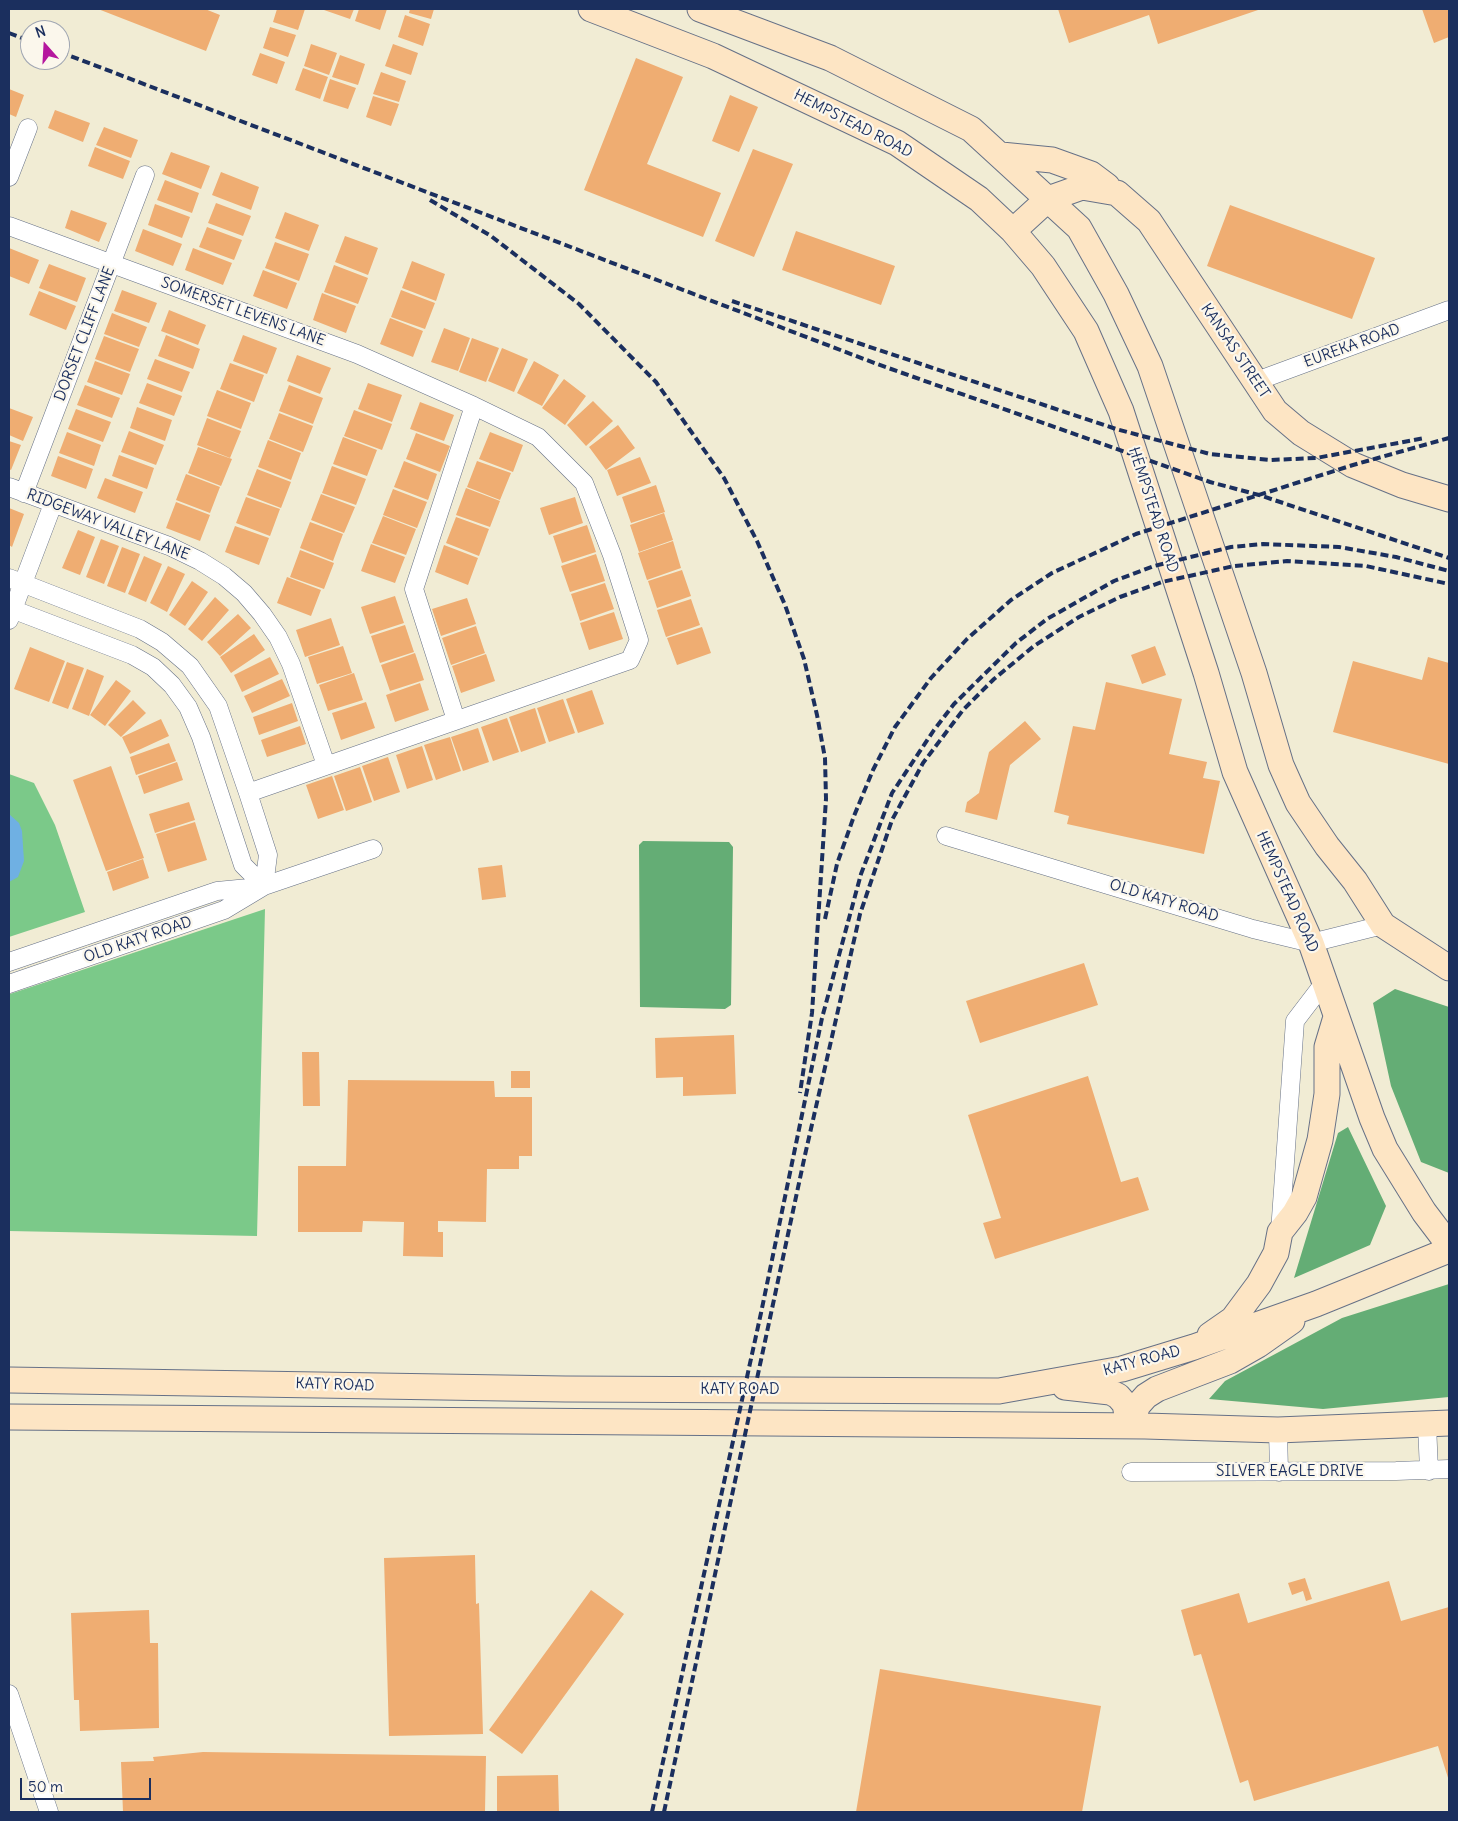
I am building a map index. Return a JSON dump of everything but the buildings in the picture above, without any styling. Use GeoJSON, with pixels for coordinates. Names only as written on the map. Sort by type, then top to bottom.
{"type":"FeatureCollection","features":[{"type":"Feature","properties":{"kind":"main road","name":"HEMPSTEAD ROAD"},"geometry":{"type":"LineString","coordinates":[[591,9],[713,56],[898,143],[980,199],[1013,230],[1043,266],[1086,331],[1121,411],[1206,673],[1235,772],[1311,943],[1336,1017],[1385,1148],[1424,1212],[1449,1245]]}},
{"type":"Feature","properties":{"kind":"main road"},"geometry":{"type":"LineString","coordinates":[[700,9],[830,58],[971,129],[1079,228],[1116,294],[1150,366],[1254,673],[1281,765],[1298,803],[1327,846],[1355,881],[1383,925],[1449,968]]}},
{"type":"Feature","properties":{"kind":"main road"},"geometry":{"type":"LineString","coordinates":[[1001,155],[1052,160],[1091,174],[1117,194]]}},
{"type":"Feature","properties":{"kind":"main road","name":"KANSAS STREET"},"geometry":{"type":"LineString","coordinates":[[1048,198],[1082,187],[1117,194],[1149,222],[1275,411],[1301,433],[1353,465],[1402,485],[1449,499]]}},
{"type":"Feature","properties":{"kind":"main road"},"geometry":{"type":"LineString","coordinates":[[1013,230],[1048,198]]}},
{"type":"Feature","properties":{"kind":"main road"},"geometry":{"type":"LineString","coordinates":[[1194,1347],[1232,1319],[1248,1298],[1276,1253],[1280,1232],[1295,1214],[1304,1197],[1316,1156],[1327,1094],[1327,1047],[1336,1017]]}},
{"type":"Feature","properties":{"kind":"main road","name":"KATY ROAD"},"geometry":{"type":"LineString","coordinates":[[15,1380],[565,1389],[989,1391],[1042,1384],[1122,1368],[1194,1347],[1316,1304],[1449,1250]]}},
{"type":"Feature","properties":{"kind":"main road"},"geometry":{"type":"LineString","coordinates":[[1129,1426],[1138,1405],[1146,1396],[1157,1389],[1237,1357],[1258,1345],[1316,1304]]}},
{"type":"Feature","properties":{"kind":"main road"},"geometry":{"type":"LineString","coordinates":[[15,1380],[16,1417],[1129,1426],[1278,1430],[1438,1424]]}},
{"type":"Feature","properties":{"kind":"main road"},"geometry":{"type":"LineString","coordinates":[[283,1383],[289,1420]]}},
{"type":"Feature","properties":{"kind":"main road"},"geometry":{"type":"LineString","coordinates":[[1042,1384],[1110,1392],[1118,1396],[1125,1404],[1129,1426]]}},
{"type":"Feature","properties":{"kind":"street"},"geometry":{"type":"LineString","coordinates":[[9,177],[28,128]]}},
{"type":"Feature","properties":{"kind":"street","name":"DORSET CLIFF LANE"},"geometry":{"type":"LineString","coordinates":[[17,490],[111,264],[145,175]]}},
{"type":"Feature","properties":{"kind":"street","name":"SOMERSET LEVENS LANE"},"geometry":{"type":"LineString","coordinates":[[9,226],[357,354],[474,406],[538,437],[584,483],[612,555],[640,640],[630,660],[248,793]]}},
{"type":"Feature","properties":{"kind":"street","name":"EUREKA ROAD"},"geometry":{"type":"LineString","coordinates":[[1254,382],[1449,310]]}},
{"type":"Feature","properties":{"kind":"street"},"geometry":{"type":"LineString","coordinates":[[456,720],[414,589],[474,406]]}},
{"type":"Feature","properties":{"kind":"street","name":"RIDGEWAY VALLEY LANE"},"geometry":{"type":"LineString","coordinates":[[17,490],[169,546],[200,561],[224,576],[244,593],[267,622],[290,664],[326,765]]}},
{"type":"Feature","properties":{"kind":"street"},"geometry":{"type":"LineString","coordinates":[[53,504],[16,581],[10,612],[119,649],[153,667],[172,685],[188,707],[216,781],[243,865],[264,886]]}},
{"type":"Feature","properties":{"kind":"street"},"geometry":{"type":"LineString","coordinates":[[16,581],[127,623],[152,635],[190,666],[213,696],[222,715],[242,773],[268,855],[264,886]]}},
{"type":"Feature","properties":{"kind":"street"},"geometry":{"type":"LineString","coordinates":[[216,781],[242,773]]}},
{"type":"Feature","properties":{"kind":"street","name":"OLD KATY ROAD"},"geometry":{"type":"LineString","coordinates":[[946,836],[1253,929],[1311,943],[1383,925]]}},
{"type":"Feature","properties":{"kind":"street","name":"OLD KATY ROAD"},"geometry":{"type":"LineString","coordinates":[[9,984],[224,910],[264,886],[372,849]]}},
{"type":"Feature","properties":{"kind":"street","name":"OLD KATY ROAD"},"geometry":{"type":"LineString","coordinates":[[9,962],[217,891],[264,886]]}},
{"type":"Feature","properties":{"kind":"street"},"geometry":{"type":"LineString","coordinates":[[1280,1232],[1295,1021],[1324,983]]}},
{"type":"Feature","properties":{"kind":"street"},"geometry":{"type":"LineString","coordinates":[[1429,1471],[1438,1424]]}},
{"type":"Feature","properties":{"kind":"street"},"geometry":{"type":"LineString","coordinates":[[1278,1430],[1279,1472]]}},
{"type":"Feature","properties":{"kind":"street","name":"SILVER EAGLE DRIVE"},"geometry":{"type":"LineString","coordinates":[[1131,1472],[1429,1471],[1449,1469]]}},
{"type":"Feature","properties":{"kind":"street"},"geometry":{"type":"LineString","coordinates":[[9,1694],[49,1812]]}},
{"type":"Feature","properties":{"kind":"green space"},"geometry":{"type":"Polygon","coordinates":[[[9,774],[34,783],[55,825],[85,912],[9,937],[9,774]]]}},
{"type":"Feature","properties":{"kind":"green space"},"geometry":{"type":"Polygon","coordinates":[[[643,841],[729,842],[733,847],[731,1005],[725,1009],[640,1007],[639,845],[643,841]]]}},
{"type":"Feature","properties":{"kind":"green space"},"geometry":{"type":"Polygon","coordinates":[[[265,909],[257,1236],[9,1231],[10,994],[265,909]]]}},
{"type":"Feature","properties":{"kind":"green space"},"geometry":{"type":"Polygon","coordinates":[[[1395,989],[1449,1007],[1449,1173],[1421,1162],[1391,1086],[1373,1003],[1395,989]]]}},
{"type":"Feature","properties":{"kind":"green space"},"geometry":{"type":"Polygon","coordinates":[[[1348,1127],[1386,1206],[1370,1245],[1294,1278],[1338,1133],[1348,1127]]]}},
{"type":"Feature","properties":{"kind":"green space"},"geometry":{"type":"Polygon","coordinates":[[[1449,1284],[1449,1397],[1323,1409],[1209,1399],[1225,1381],[1342,1318],[1449,1284]]]}},
{"type":"Feature","properties":{"kind":"water"},"geometry":{"type":"Polygon","coordinates":[[[9,814],[19,823],[22,831],[24,861],[18,877],[9,882],[9,814]]]}},
{"type":"Feature","properties":{"kind":"railway"},"geometry":{"type":"LineString","coordinates":[[9,33],[20,37]]}},
{"type":"Feature","properties":{"kind":"railway"},"geometry":{"type":"LineString","coordinates":[[70,56],[877,364],[1210,482],[1259,495],[1449,558]]}},
{"type":"Feature","properties":{"kind":"railway"},"geometry":{"type":"LineString","coordinates":[[430,200],[491,236],[579,304],[656,382],[724,478],[757,541],[785,605],[804,659],[825,758],[826,799],[812,1013],[800,1093]]}},
{"type":"Feature","properties":{"kind":"railway"},"geometry":{"type":"LineString","coordinates":[[732,301],[1116,429],[1210,454],[1271,460],[1316,458],[1425,438]]}},
{"type":"Feature","properties":{"kind":"railway"},"geometry":{"type":"LineString","coordinates":[[825,919],[837,864],[854,816],[873,770],[895,727],[931,678],[967,639],[1011,600],[1052,573],[1136,534],[1353,465],[1449,438]]}},
{"type":"Feature","properties":{"kind":"railway"},"geometry":{"type":"LineString","coordinates":[[652,1812],[761,1313],[822,1018],[861,874],[892,793],[934,730],[954,704],[1016,643],[1047,619],[1114,581],[1154,566],[1231,547],[1263,544],[1339,547],[1396,557],[1449,571]]}},
{"type":"Feature","properties":{"kind":"railway"},"geometry":{"type":"LineString","coordinates":[[664,1812],[805,1155],[860,914],[892,820],[923,763],[963,710],[994,679],[1034,646],[1079,617],[1120,597],[1162,582],[1234,566],[1287,561],[1366,566],[1449,584]]}}]}
